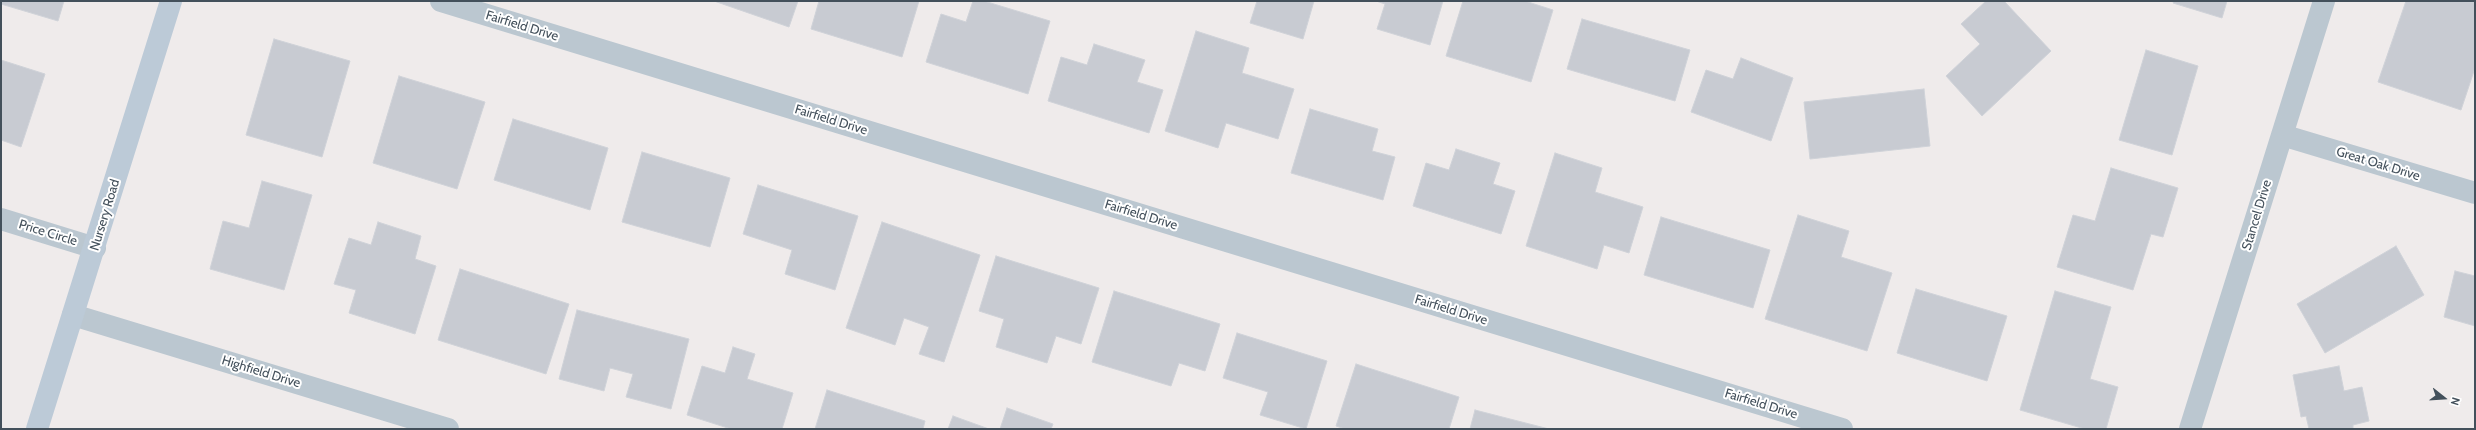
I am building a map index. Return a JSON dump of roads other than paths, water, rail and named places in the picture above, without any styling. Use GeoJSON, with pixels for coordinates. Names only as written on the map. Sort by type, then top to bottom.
{"type":"FeatureCollection","features":[{"type":"Feature","properties":{"kind":"street","name":"Nursery Road"},"geometry":{"type":"LineString","coordinates":[[37,429],[95,248],[171,1]]}},
{"type":"Feature","properties":{"kind":"street","name":"Fairfield Drive"},"geometry":{"type":"LineString","coordinates":[[441,1],[1842,429]]}},
{"type":"Feature","properties":{"kind":"street","name":"Stancel Drive"},"geometry":{"type":"LineString","coordinates":[[2190,429],[2324,1]]}},
{"type":"Feature","properties":{"kind":"street","name":"Great Oak Drive"},"geometry":{"type":"LineString","coordinates":[[2282,135],[2475,193]]}},
{"type":"Feature","properties":{"kind":"street","name":"Price Circle"},"geometry":{"type":"LineString","coordinates":[[1,219],[95,248]]}},
{"type":"Feature","properties":{"kind":"street","name":"Highfield Drive"},"geometry":{"type":"LineString","coordinates":[[73,315],[448,429]]}}]}
